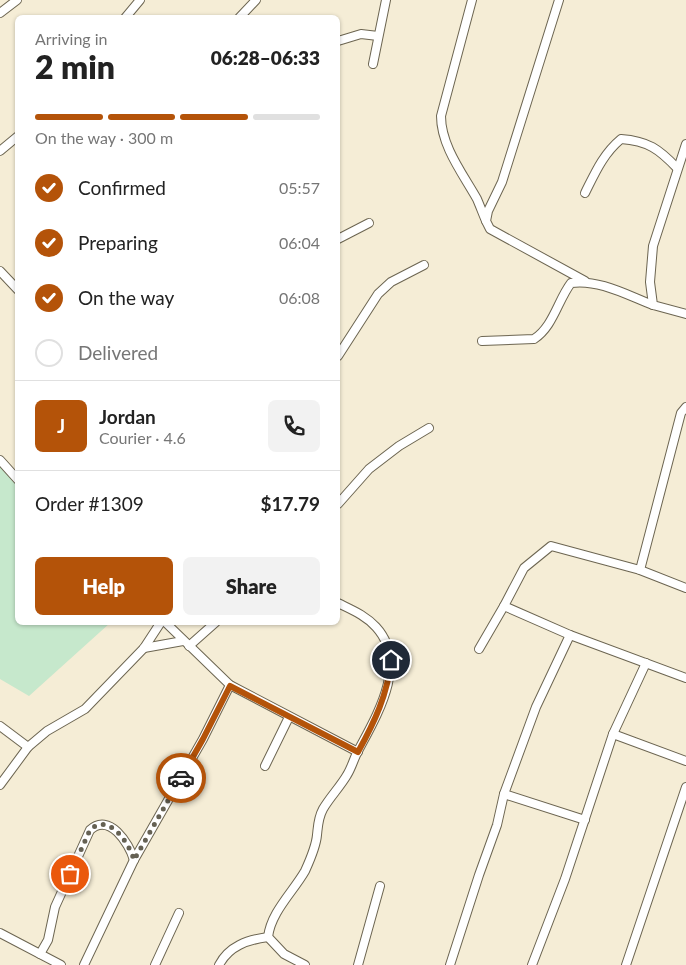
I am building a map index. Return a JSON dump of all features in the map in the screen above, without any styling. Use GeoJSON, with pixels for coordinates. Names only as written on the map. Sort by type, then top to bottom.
{"type":"FeatureCollection","features":[{"type":"Feature","properties":{"kind":"street"},"geometry":{"type":"LineString","coordinates":[[0,13],[17,0]]}},
{"type":"Feature","properties":{"kind":"street"},"geometry":{"type":"LineString","coordinates":[[128,15],[140,0]]}},
{"type":"Feature","properties":{"kind":"street"},"geometry":{"type":"LineString","coordinates":[[242,15],[256,0]]}},
{"type":"Feature","properties":{"kind":"street"},"geometry":{"type":"LineString","coordinates":[[373,64],[386,0]]}},
{"type":"Feature","properties":{"kind":"street"},"geometry":{"type":"LineString","coordinates":[[472,0],[441,122],[448,145],[490,229],[585,281],[603,285],[653,305],[686,314]]}},
{"type":"Feature","properties":{"kind":"street"},"geometry":{"type":"LineString","coordinates":[[486,221],[488,211],[502,182],[559,0]]}},
{"type":"Feature","properties":{"kind":"street"},"geometry":{"type":"LineString","coordinates":[[340,40],[361,34],[378,36]]}},
{"type":"Feature","properties":{"kind":"street"},"geometry":{"type":"LineString","coordinates":[[585,193],[600,162],[611,147],[621,139],[650,144],[664,154],[677,168]]}},
{"type":"Feature","properties":{"kind":"street"},"geometry":{"type":"LineString","coordinates":[[0,151],[15,140]]}},
{"type":"Feature","properties":{"kind":"street"},"geometry":{"type":"LineString","coordinates":[[653,305],[650,282],[653,246],[686,144]]}},
{"type":"Feature","properties":{"kind":"street"},"geometry":{"type":"LineString","coordinates":[[340,238],[368,224]]}},
{"type":"Feature","properties":{"kind":"street"},"geometry":{"type":"LineString","coordinates":[[340,353],[378,294],[391,282],[424,265]]}},
{"type":"Feature","properties":{"kind":"street"},"geometry":{"type":"LineString","coordinates":[[0,271],[15,287]]}},
{"type":"Feature","properties":{"kind":"street"},"geometry":{"type":"LineString","coordinates":[[482,342],[534,339],[546,329],[571,283],[585,281]]}},
{"type":"Feature","properties":{"kind":"street"},"geometry":{"type":"LineString","coordinates":[[640,570],[679,422],[686,407]]}},
{"type":"Feature","properties":{"kind":"street"},"geometry":{"type":"LineString","coordinates":[[340,502],[370,469],[399,446],[429,428]]}},
{"type":"Feature","properties":{"kind":"street"},"geometry":{"type":"LineString","coordinates":[[0,460],[3,470],[15,478]]}},
{"type":"Feature","properties":{"kind":"street"},"geometry":{"type":"LineString","coordinates":[[479,649],[524,568],[551,546],[640,570],[686,588]]}},
{"type":"Feature","properties":{"kind":"street"},"geometry":{"type":"LineString","coordinates":[[268,937],[274,917],[304,871],[313,852],[317,825],[322,812],[345,778],[376,717],[389,679],[391,660],[386,644],[377,628],[364,615],[340,605]]}},
{"type":"Feature","properties":{"kind":"street"},"geometry":{"type":"LineString","coordinates":[[504,606],[570,635],[686,678]]}},
{"type":"Feature","properties":{"kind":"street"},"geometry":{"type":"LineString","coordinates":[[0,786],[28,747],[47,731],[85,709],[144,648],[161,625]]}},
{"type":"Feature","properties":{"kind":"street"},"geometry":{"type":"LineString","coordinates":[[166,625],[230,686],[358,752]]}},
{"type":"Feature","properties":{"kind":"street"},"geometry":{"type":"LineString","coordinates":[[144,648],[186,644],[212,625]]}},
{"type":"Feature","properties":{"kind":"street"},"geometry":{"type":"LineString","coordinates":[[450,965],[478,875],[497,825],[504,794],[536,707],[570,635]]}},
{"type":"Feature","properties":{"kind":"street"},"geometry":{"type":"LineString","coordinates":[[532,965],[565,880],[613,734],[646,663]]}},
{"type":"Feature","properties":{"kind":"street"},"geometry":{"type":"LineString","coordinates":[[84,965],[134,860],[203,739],[230,686]]}},
{"type":"Feature","properties":{"kind":"street"},"geometry":{"type":"LineString","coordinates":[[266,766],[289,717]]}},
{"type":"Feature","properties":{"kind":"street"},"geometry":{"type":"LineString","coordinates":[[0,726],[28,747]]}},
{"type":"Feature","properties":{"kind":"street"},"geometry":{"type":"LineString","coordinates":[[613,734],[686,761]]}},
{"type":"Feature","properties":{"kind":"street"},"geometry":{"type":"LineString","coordinates":[[626,965],[686,786]]}},
{"type":"Feature","properties":{"kind":"street"},"geometry":{"type":"LineString","coordinates":[[504,794],[585,820]]}},
{"type":"Feature","properties":{"kind":"street"},"geometry":{"type":"LineString","coordinates":[[40,954],[48,940],[55,907],[90,830],[95,825],[102,824],[115,831],[128,843],[134,860]]}},
{"type":"Feature","properties":{"kind":"street"},"geometry":{"type":"LineString","coordinates":[[358,965],[380,886]]}},
{"type":"Feature","properties":{"kind":"street"},"geometry":{"type":"LineString","coordinates":[[155,965],[179,913]]}},
{"type":"Feature","properties":{"kind":"street"},"geometry":{"type":"LineString","coordinates":[[0,933],[61,965]]}},
{"type":"Feature","properties":{"kind":"street"},"geometry":{"type":"LineString","coordinates":[[219,965],[226,954],[238,945],[253,939],[268,937]]}},
{"type":"Feature","properties":{"kind":"street"},"geometry":{"type":"LineString","coordinates":[[268,937],[284,954],[305,965]]}},
{"type":"Feature","properties":{"kind":"green space"},"geometry":{"type":"Polygon","coordinates":[[[0,462],[15,479],[15,625],[108,625],[29,696],[0,679],[0,462]]]}},
{"type":"Feature","properties":{"kind":"way so far"},"geometry":{"type":"LineString","coordinates":[[70,874],[90,830],[95,825],[102,824],[121,836],[131,848],[134,860],[181,778]]}},
{"type":"Feature","properties":{"kind":"route"},"geometry":{"type":"LineString","coordinates":[[181,778],[230,686],[358,752],[376,717],[389,679],[391,660]]}}]}
